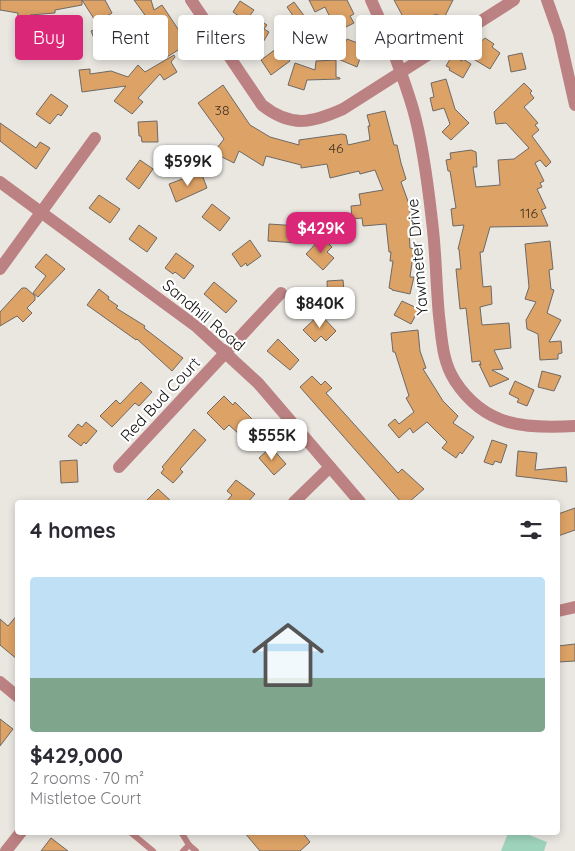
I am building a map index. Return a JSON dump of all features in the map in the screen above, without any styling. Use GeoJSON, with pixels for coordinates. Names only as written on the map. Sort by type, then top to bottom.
{"type":"FeatureCollection","features":[{"type":"Feature","properties":{"kind":"street"},"geometry":{"type":"LineString","coordinates":[[191,0],[250,90],[262,105],[276,115],[295,121],[307,122],[321,119],[344,109],[514,0]]}},
{"type":"Feature","properties":{"kind":"street","name":"Yawmeter Drive"},"geometry":{"type":"LineString","coordinates":[[371,0],[383,25],[413,110],[421,147],[432,222],[441,330],[447,366],[456,382],[467,395],[479,408],[491,416],[509,423],[528,427],[575,426]]}},
{"type":"Feature","properties":{"kind":"street"},"geometry":{"type":"LineString","coordinates":[[547,0],[559,34],[575,105]]}},
{"type":"Feature","properties":{"kind":"street"},"geometry":{"type":"LineString","coordinates":[[0,269],[95,138]]}},
{"type":"Feature","properties":{"kind":"street","name":"Sandhill Road"},"geometry":{"type":"LineString","coordinates":[[0,182],[197,327],[258,384],[358,500]]}},
{"type":"Feature","properties":{"kind":"street","name":"Red Bud Court"},"geometry":{"type":"LineString","coordinates":[[119,466],[226,354],[281,293]]}},
{"type":"Feature","properties":{"kind":"street"},"geometry":{"type":"LineString","coordinates":[[296,500],[330,467]]}},
{"type":"Feature","properties":{"kind":"street"},"geometry":{"type":"LineString","coordinates":[[560,611],[575,607]]}},
{"type":"Feature","properties":{"kind":"street"},"geometry":{"type":"LineString","coordinates":[[0,682],[15,694]]}},
{"type":"Feature","properties":{"kind":"street"},"geometry":{"type":"LineString","coordinates":[[6,851],[19,835]]}},
{"type":"Feature","properties":{"kind":"lane"},"geometry":{"type":"LineString","coordinates":[[134,835],[153,851]]}},
{"type":"Feature","properties":{"kind":"lane"},"geometry":{"type":"LineString","coordinates":[[184,835],[189,845],[196,851]]}},
{"type":"Feature","properties":{"kind":"lane"},"geometry":{"type":"LineString","coordinates":[[183,851],[189,845]]}},
{"type":"Feature","properties":{"kind":"green space"},"geometry":{"type":"Polygon","coordinates":[[[507,835],[529,835],[547,842],[544,851],[501,851],[507,835]]]}},
{"type":"Feature","properties":{"kind":"building"},"geometry":{"type":"Polygon","coordinates":[[[0,0],[82,0],[82,5],[55,10],[55,13],[18,15],[18,13],[0,10],[0,0]]]}},
{"type":"Feature","properties":{"kind":"building"},"geometry":{"type":"Polygon","coordinates":[[[82,0],[105,0],[112,13],[108,15],[93,15],[93,17],[82,0]]]}},
{"type":"Feature","properties":{"kind":"building"},"geometry":{"type":"Polygon","coordinates":[[[134,0],[151,0],[154,10],[162,5],[178,29],[178,50],[168,56],[168,15],[145,15],[134,0]]]}},
{"type":"Feature","properties":{"kind":"building"},"geometry":{"type":"Polygon","coordinates":[[[309,0],[347,0],[354,14],[350,16],[354,23],[346,27],[346,15],[329,15],[325,7],[315,12],[309,0]]]}},
{"type":"Feature","properties":{"kind":"building"},"geometry":{"type":"Polygon","coordinates":[[[394,0],[453,0],[446,15],[402,15],[394,0]]]}},
{"type":"Feature","properties":{"kind":"building"},"geometry":{"type":"Polygon","coordinates":[[[240,1],[254,10],[250,15],[237,15],[233,12],[240,1]]]}},
{"type":"Feature","properties":{"kind":"building"},"geometry":{"type":"Polygon","coordinates":[[[294,2],[304,15],[293,15],[287,7],[294,2]]]}},
{"type":"Feature","properties":{"kind":"building"},"geometry":{"type":"Polygon","coordinates":[[[264,29],[269,32],[264,41],[264,29]]]}},
{"type":"Feature","properties":{"kind":"building"},"geometry":{"type":"Polygon","coordinates":[[[485,38],[494,44],[492,47],[500,53],[490,69],[475,60],[482,60],[482,41],[485,38]]]}},
{"type":"Feature","properties":{"kind":"building"},"geometry":{"type":"Polygon","coordinates":[[[347,39],[356,42],[356,60],[359,60],[357,67],[340,60],[346,60],[347,39]]]}},
{"type":"Feature","properties":{"kind":"building"},"geometry":{"type":"Polygon","coordinates":[[[274,50],[274,60],[290,61],[271,75],[261,60],[264,60],[264,58],[274,50]]]}},
{"type":"Feature","properties":{"kind":"building"},"geometry":{"type":"Polygon","coordinates":[[[522,53],[526,69],[511,72],[508,56],[522,53]]]}},
{"type":"Feature","properties":{"kind":"building"},"geometry":{"type":"Polygon","coordinates":[[[174,55],[175,57],[171,62],[177,72],[164,80],[160,74],[138,98],[143,102],[132,114],[114,101],[126,86],[82,92],[79,70],[90,69],[90,74],[111,71],[128,77],[138,65],[145,72],[174,55]]]}},
{"type":"Feature","properties":{"kind":"building"},"geometry":{"type":"Polygon","coordinates":[[[336,60],[336,77],[340,79],[307,80],[304,90],[288,85],[295,63],[315,70],[316,61],[336,60]]]}},
{"type":"Feature","properties":{"kind":"building"},"geometry":{"type":"Polygon","coordinates":[[[450,60],[465,60],[471,64],[463,78],[449,70],[450,68],[446,66],[450,60]]]}},
{"type":"Feature","properties":{"kind":"building"},"geometry":{"type":"Polygon","coordinates":[[[446,79],[455,109],[469,123],[451,140],[442,132],[450,124],[444,108],[433,111],[430,98],[434,97],[431,83],[446,79]]]}},
{"type":"Feature","properties":{"kind":"building"},"geometry":{"type":"Polygon","coordinates":[[[524,83],[532,91],[530,93],[534,98],[524,107],[538,123],[535,125],[539,130],[532,136],[551,162],[546,167],[540,160],[535,163],[544,181],[540,183],[542,187],[537,189],[546,208],[541,210],[548,226],[490,227],[483,252],[480,252],[483,287],[491,286],[492,304],[480,307],[482,325],[509,323],[511,348],[494,350],[503,369],[492,370],[509,379],[490,387],[479,364],[481,365],[480,361],[472,362],[466,308],[460,309],[456,269],[461,269],[458,249],[464,225],[453,226],[451,209],[456,208],[450,171],[448,171],[446,160],[451,159],[450,153],[471,150],[476,152],[477,167],[473,167],[476,187],[500,185],[498,160],[514,159],[529,148],[506,123],[496,124],[494,112],[524,83]]]}},
{"type":"Feature","properties":{"kind":"building"},"geometry":{"type":"Polygon","coordinates":[[[223,85],[250,125],[270,137],[299,145],[299,140],[342,134],[346,135],[348,145],[370,140],[368,126],[370,126],[367,115],[385,111],[406,179],[401,182],[409,204],[412,229],[409,229],[410,248],[414,249],[410,277],[414,277],[410,294],[389,288],[393,261],[390,261],[391,252],[389,252],[386,224],[363,226],[362,218],[352,219],[351,206],[361,205],[359,194],[383,190],[375,170],[360,174],[359,171],[330,178],[327,164],[301,168],[301,165],[266,156],[263,166],[239,151],[234,163],[218,155],[214,152],[224,139],[198,103],[223,85]]]}},
{"type":"Feature","properties":{"kind":"building"},"geometry":{"type":"Polygon","coordinates":[[[51,94],[68,106],[61,116],[58,114],[50,124],[36,114],[51,94]]]}},
{"type":"Feature","properties":{"kind":"building"},"geometry":{"type":"Polygon","coordinates":[[[157,121],[158,142],[142,142],[141,136],[139,136],[138,122],[157,121]]]}},
{"type":"Feature","properties":{"kind":"building"},"geometry":{"type":"Polygon","coordinates":[[[0,123],[36,148],[40,142],[50,148],[36,169],[0,141],[0,123]]]}},
{"type":"Feature","properties":{"kind":"building"},"geometry":{"type":"Polygon","coordinates":[[[140,160],[153,169],[139,189],[126,179],[140,160]]]}},
{"type":"Feature","properties":{"kind":"building"},"geometry":{"type":"Polygon","coordinates":[[[201,172],[207,188],[176,202],[169,184],[201,172]]]}},
{"type":"Feature","properties":{"kind":"building"},"geometry":{"type":"Polygon","coordinates":[[[99,195],[120,209],[110,223],[89,208],[99,195]]]}},
{"type":"Feature","properties":{"kind":"building"},"geometry":{"type":"Polygon","coordinates":[[[212,204],[230,218],[220,231],[202,217],[212,204]]]}},
{"type":"Feature","properties":{"kind":"building"},"geometry":{"type":"Polygon","coordinates":[[[269,224],[299,226],[298,243],[268,241],[269,224]]]}},
{"type":"Feature","properties":{"kind":"building"},"geometry":{"type":"Polygon","coordinates":[[[139,225],[157,238],[147,252],[129,239],[139,225]]]}},
{"type":"Feature","properties":{"kind":"building"},"geometry":{"type":"Polygon","coordinates":[[[322,237],[332,247],[327,252],[334,258],[323,270],[306,254],[322,237]]]}},
{"type":"Feature","properties":{"kind":"building"},"geometry":{"type":"Polygon","coordinates":[[[250,240],[261,256],[247,266],[246,263],[241,267],[232,254],[250,240]]]}},
{"type":"Feature","properties":{"kind":"building"},"geometry":{"type":"Polygon","coordinates":[[[550,241],[553,269],[549,270],[551,289],[554,290],[547,313],[561,320],[549,342],[561,341],[562,353],[558,354],[558,359],[540,360],[538,334],[527,329],[526,320],[536,302],[525,299],[529,287],[525,244],[550,241]]]}},
{"type":"Feature","properties":{"kind":"building"},"geometry":{"type":"Polygon","coordinates":[[[176,253],[194,266],[184,279],[175,272],[173,274],[165,268],[176,253]]]}},
{"type":"Feature","properties":{"kind":"building"},"geometry":{"type":"Polygon","coordinates":[[[46,254],[65,269],[38,297],[33,293],[46,276],[35,267],[46,254]]]}},
{"type":"Feature","properties":{"kind":"building"},"geometry":{"type":"Polygon","coordinates":[[[343,280],[345,302],[328,303],[327,281],[343,280]]]}},
{"type":"Feature","properties":{"kind":"building"},"geometry":{"type":"Polygon","coordinates":[[[214,282],[237,301],[226,313],[204,294],[214,282]]]}},
{"type":"Feature","properties":{"kind":"building"},"geometry":{"type":"Polygon","coordinates":[[[22,288],[26,288],[35,296],[35,300],[27,308],[32,313],[23,322],[17,316],[0,326],[0,312],[22,288]]]}},
{"type":"Feature","properties":{"kind":"building"},"geometry":{"type":"Polygon","coordinates":[[[99,289],[118,306],[116,308],[145,326],[144,328],[183,358],[172,371],[137,339],[87,305],[99,289]]]}},
{"type":"Feature","properties":{"kind":"building"},"geometry":{"type":"Polygon","coordinates":[[[402,301],[419,309],[411,324],[394,315],[402,301]]]}},
{"type":"Feature","properties":{"kind":"building"},"geometry":{"type":"Polygon","coordinates":[[[320,314],[336,331],[326,341],[321,336],[315,342],[303,330],[320,314]]]}},
{"type":"Feature","properties":{"kind":"building"},"geometry":{"type":"Polygon","coordinates":[[[418,330],[420,351],[426,368],[423,369],[443,401],[458,416],[453,423],[474,437],[462,454],[460,452],[456,458],[442,448],[447,442],[427,422],[413,433],[410,428],[399,438],[388,425],[395,419],[399,424],[414,412],[406,398],[409,396],[395,352],[393,352],[391,333],[418,330]]]}},
{"type":"Feature","properties":{"kind":"building"},"geometry":{"type":"Polygon","coordinates":[[[278,339],[299,360],[290,370],[267,351],[278,339]]]}},
{"type":"Feature","properties":{"kind":"building"},"geometry":{"type":"Polygon","coordinates":[[[542,371],[561,376],[554,391],[538,387],[542,371]]]}},
{"type":"Feature","properties":{"kind":"building"},"geometry":{"type":"Polygon","coordinates":[[[312,376],[321,385],[325,381],[332,388],[326,393],[398,473],[402,469],[424,489],[411,500],[399,500],[300,387],[312,376]]]}},
{"type":"Feature","properties":{"kind":"building"},"geometry":{"type":"Polygon","coordinates":[[[515,381],[534,390],[527,406],[517,402],[519,399],[509,394],[515,381]]]}},
{"type":"Feature","properties":{"kind":"building"},"geometry":{"type":"Polygon","coordinates":[[[141,382],[152,392],[139,406],[135,403],[112,427],[100,416],[116,400],[120,404],[141,382]]]}},
{"type":"Feature","properties":{"kind":"building"},"geometry":{"type":"Polygon","coordinates":[[[224,396],[233,405],[235,402],[253,420],[239,434],[229,425],[224,430],[207,413],[224,396]]]}},
{"type":"Feature","properties":{"kind":"building"},"geometry":{"type":"Polygon","coordinates":[[[86,422],[97,431],[86,444],[84,442],[81,446],[68,436],[78,424],[82,427],[86,422]]]}},
{"type":"Feature","properties":{"kind":"building"},"geometry":{"type":"Polygon","coordinates":[[[194,429],[206,440],[180,469],[183,472],[173,483],[161,473],[164,469],[162,467],[194,429]]]}},
{"type":"Feature","properties":{"kind":"building"},"geometry":{"type":"Polygon","coordinates":[[[492,440],[507,445],[501,463],[495,461],[493,465],[484,462],[492,440]]]}},
{"type":"Feature","properties":{"kind":"building"},"geometry":{"type":"Polygon","coordinates":[[[271,447],[286,464],[274,475],[259,458],[271,447]]]}},
{"type":"Feature","properties":{"kind":"building"},"geometry":{"type":"Polygon","coordinates":[[[518,451],[537,453],[535,470],[566,467],[567,482],[516,476],[518,451]]]}},
{"type":"Feature","properties":{"kind":"building"},"geometry":{"type":"Polygon","coordinates":[[[77,460],[78,482],[61,483],[60,461],[77,460]]]}},
{"type":"Feature","properties":{"kind":"building"},"geometry":{"type":"Polygon","coordinates":[[[236,480],[255,494],[250,500],[228,500],[232,495],[227,491],[236,480]]]}},
{"type":"Feature","properties":{"kind":"building"},"geometry":{"type":"Polygon","coordinates":[[[158,489],[170,500],[147,500],[158,489]]]}},
{"type":"Feature","properties":{"kind":"building"},"geometry":{"type":"Polygon","coordinates":[[[575,508],[575,530],[560,535],[560,513],[575,508]]]}},
{"type":"Feature","properties":{"kind":"building"},"geometry":{"type":"Polygon","coordinates":[[[15,618],[15,658],[0,645],[0,619],[8,626],[15,618]]]}},
{"type":"Feature","properties":{"kind":"building"},"geometry":{"type":"Polygon","coordinates":[[[575,644],[575,661],[560,662],[560,646],[575,644]]]}},
{"type":"Feature","properties":{"kind":"building"},"geometry":{"type":"Polygon","coordinates":[[[0,719],[13,729],[0,746],[0,719]]]}},
{"type":"Feature","properties":{"kind":"building"},"geometry":{"type":"Polygon","coordinates":[[[247,835],[304,835],[310,842],[300,851],[260,851],[247,835]]]}},
{"type":"Feature","properties":{"kind":"building"},"geometry":{"type":"Polygon","coordinates":[[[51,838],[68,851],[41,851],[51,838]]]}}]}
